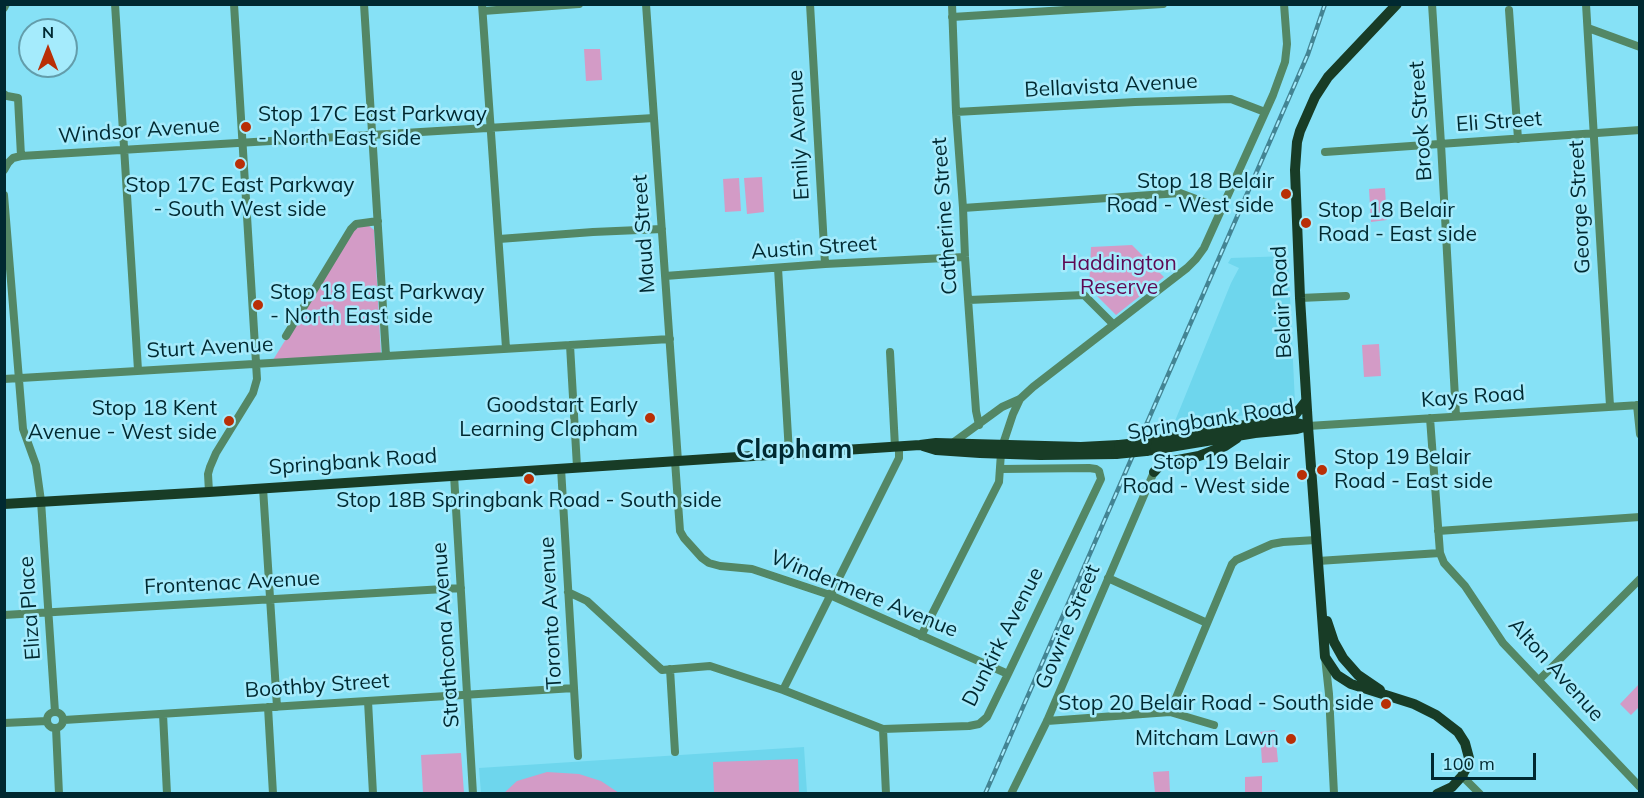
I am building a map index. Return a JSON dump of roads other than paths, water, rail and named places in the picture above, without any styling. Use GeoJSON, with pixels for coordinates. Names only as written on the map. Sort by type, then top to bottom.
{"type":"FeatureCollection","features":[{"type":"Feature","properties":{"kind":"main road","name":"Belair Road"},"geometry":{"type":"LineString","coordinates":[[1397,4],[1328,77],[1315,97],[1297,142],[1295,171],[1300,298],[1325,657],[1337,675],[1356,686],[1414,704],[1436,715],[1458,732],[1465,743],[1469,758],[1462,776]]}},
{"type":"Feature","properties":{"kind":"main road"},"geometry":{"type":"LineString","coordinates":[[1272,422],[1295,415],[1306,401]]}},
{"type":"Feature","properties":{"kind":"main road","name":"Springbank Road"},"geometry":{"type":"LineString","coordinates":[[920,445],[936,450],[1071,447],[1118,449],[1147,446],[1214,430],[1272,422],[1308,426]]}},
{"type":"Feature","properties":{"kind":"main road","name":"Springbank Road"},"geometry":{"type":"LineString","coordinates":[[1147,446],[1166,448],[1308,426]]}},
{"type":"Feature","properties":{"kind":"main road"},"geometry":{"type":"LineString","coordinates":[[1154,472],[1161,464],[1199,456],[1225,446],[1242,435]]}},
{"type":"Feature","properties":{"kind":"main road","name":"Springbank Road"},"geometry":{"type":"LineString","coordinates":[[4,504],[936,443],[954,442],[1002,448]]}},
{"type":"Feature","properties":{"kind":"main road"},"geometry":{"type":"LineString","coordinates":[[1166,448],[1178,459]]}},
{"type":"Feature","properties":{"kind":"main road","name":"Belair Road"},"geometry":{"type":"LineString","coordinates":[[1321,596],[1338,651],[1358,675],[1387,695]]}},
{"type":"Feature","properties":{"kind":"main road"},"geometry":{"type":"LineString","coordinates":[[1329,627],[1330,648],[1336,663],[1337,675]]}},
{"type":"Feature","properties":{"kind":"main road"},"geometry":{"type":"LineString","coordinates":[[1437,794],[1452,787],[1462,776]]}},
{"type":"Feature","properties":{"kind":"street"},"geometry":{"type":"LineString","coordinates":[[115,4],[138,370]]}},
{"type":"Feature","properties":{"kind":"street"},"geometry":{"type":"LineString","coordinates":[[209,492],[210,467],[255,389],[258,379],[234,4]]}},
{"type":"Feature","properties":{"kind":"street"},"geometry":{"type":"LineString","coordinates":[[364,4],[386,356]]}},
{"type":"Feature","properties":{"kind":"street"},"geometry":{"type":"LineString","coordinates":[[506,348],[483,8],[579,4]]}},
{"type":"Feature","properties":{"kind":"street","name":"Maud Street"},"geometry":{"type":"LineString","coordinates":[[646,4],[670,339],[676,461]]}},
{"type":"Feature","properties":{"kind":"street","name":"Emily Avenue"},"geometry":{"type":"LineString","coordinates":[[810,4],[825,264]]}},
{"type":"Feature","properties":{"kind":"street","name":"Catherine Street"},"geometry":{"type":"LineString","coordinates":[[952,4],[965,257],[976,411],[979,425]]}},
{"type":"Feature","properties":{"kind":"street"},"geometry":{"type":"LineString","coordinates":[[952,17],[1163,4]]}},
{"type":"Feature","properties":{"kind":"street"},"geometry":{"type":"LineString","coordinates":[[954,442],[1002,407],[1020,399],[1196,259],[1204,248],[1220,208],[1273,95],[1285,62],[1287,44],[1284,4]]}},
{"type":"Feature","properties":{"kind":"street","name":"Brook Street"},"geometry":{"type":"LineString","coordinates":[[1432,4],[1456,416]]}},
{"type":"Feature","properties":{"kind":"street","name":"George Street"},"geometry":{"type":"LineString","coordinates":[[1586,4],[1610,406]]}},
{"type":"Feature","properties":{"kind":"street"},"geometry":{"type":"LineString","coordinates":[[1509,10],[1518,139]]}},
{"type":"Feature","properties":{"kind":"street"},"geometry":{"type":"LineString","coordinates":[[1588,28],[1640,47]]}},
{"type":"Feature","properties":{"kind":"street"},"geometry":{"type":"LineString","coordinates":[[4,94],[18,98],[21,156],[13,158],[4,170]]}},
{"type":"Feature","properties":{"kind":"street","name":"Bellavista Avenue"},"geometry":{"type":"LineString","coordinates":[[956,112],[1231,99],[1265,112]]}},
{"type":"Feature","properties":{"kind":"street","name":"Windsor Avenue"},"geometry":{"type":"LineString","coordinates":[[21,156],[654,118]]}},
{"type":"Feature","properties":{"kind":"street","name":"Eli Street"},"geometry":{"type":"LineString","coordinates":[[1325,152],[1640,130]]}},
{"type":"Feature","properties":{"kind":"street"},"geometry":{"type":"LineString","coordinates":[[963,208],[1180,193],[1220,208]]}},
{"type":"Feature","properties":{"kind":"street","name":"Eliza Place"},"geometry":{"type":"LineString","coordinates":[[4,195],[23,429],[36,465],[41,501],[55,712]]}},
{"type":"Feature","properties":{"kind":"street"},"geometry":{"type":"LineString","coordinates":[[286,336],[351,229],[356,224],[378,221]]}},
{"type":"Feature","properties":{"kind":"street"},"geometry":{"type":"LineString","coordinates":[[499,239],[662,229]]}},
{"type":"Feature","properties":{"kind":"street","name":"Austin Street"},"geometry":{"type":"LineString","coordinates":[[665,276],[825,264],[965,257]]}},
{"type":"Feature","properties":{"kind":"street"},"geometry":{"type":"LineString","coordinates":[[778,268],[789,453]]}},
{"type":"Feature","properties":{"kind":"street"},"geometry":{"type":"LineString","coordinates":[[969,300],[1084,295],[1113,324]]}},
{"type":"Feature","properties":{"kind":"street"},"geometry":{"type":"LineString","coordinates":[[1300,298],[1346,296]]}},
{"type":"Feature","properties":{"kind":"street","name":"Sturt Avenue"},"geometry":{"type":"LineString","coordinates":[[4,379],[670,339]]}},
{"type":"Feature","properties":{"kind":"street"},"geometry":{"type":"LineString","coordinates":[[570,345],[577,467]]}},
{"type":"Feature","properties":{"kind":"street"},"geometry":{"type":"LineString","coordinates":[[783,690],[898,460],[890,352]]}},
{"type":"Feature","properties":{"kind":"street"},"geometry":{"type":"LineString","coordinates":[[921,636],[999,482],[1002,448],[1020,399]]}},
{"type":"Feature","properties":{"kind":"street"},"geometry":{"type":"LineString","coordinates":[[1638,405],[1640,434]]}},
{"type":"Feature","properties":{"kind":"street","name":"Kays Road"},"geometry":{"type":"LineString","coordinates":[[1308,426],[1638,405]]}},
{"type":"Feature","properties":{"kind":"street"},"geometry":{"type":"LineString","coordinates":[[1318,561],[1440,553],[1430,418]]}},
{"type":"Feature","properties":{"kind":"street","name":"Windermere Avenue"},"geometry":{"type":"LineString","coordinates":[[676,461],[680,531],[702,558],[709,563],[752,569],[830,595],[1008,674]]}},
{"type":"Feature","properties":{"kind":"street","name":"Toronto Avenue"},"geometry":{"type":"LineString","coordinates":[[561,468],[578,756]]}},
{"type":"Feature","properties":{"kind":"street","name":"Dunkirk Avenue"},"geometry":{"type":"LineString","coordinates":[[883,729],[969,726],[979,724],[987,717],[1101,479],[1099,471],[1089,468],[1001,469]]}},
{"type":"Feature","properties":{"kind":"street","name":"Gowrie Street"},"geometry":{"type":"LineString","coordinates":[[1011,794],[1047,721],[1154,472]]}},
{"type":"Feature","properties":{"kind":"street","name":"Strathcona Avenue"},"geometry":{"type":"LineString","coordinates":[[454,475],[473,794]]}},
{"type":"Feature","properties":{"kind":"street"},"geometry":{"type":"LineString","coordinates":[[263,488],[270,599],[273,794]]}},
{"type":"Feature","properties":{"kind":"street"},"geometry":{"type":"LineString","coordinates":[[1438,531],[1640,517]]}},
{"type":"Feature","properties":{"kind":"street"},"geometry":{"type":"LineString","coordinates":[[1170,712],[1232,564],[1272,544],[1316,540]]}},
{"type":"Feature","properties":{"kind":"street","name":"Alton Avenue"},"geometry":{"type":"LineString","coordinates":[[1440,553],[1444,563],[1466,586],[1503,643],[1640,787]]}},
{"type":"Feature","properties":{"kind":"street"},"geometry":{"type":"LineString","coordinates":[[1108,578],[1208,623]]}},
{"type":"Feature","properties":{"kind":"street"},"geometry":{"type":"LineString","coordinates":[[1539,680],[1640,579]]}},
{"type":"Feature","properties":{"kind":"street","name":"Frontenac Avenue"},"geometry":{"type":"LineString","coordinates":[[4,615],[461,588]]}},
{"type":"Feature","properties":{"kind":"street"},"geometry":{"type":"LineString","coordinates":[[568,592],[587,601],[662,670],[710,666],[783,690],[883,729],[886,794]]}},
{"type":"Feature","properties":{"kind":"street"},"geometry":{"type":"LineString","coordinates":[[1325,657],[1334,794]]}},
{"type":"Feature","properties":{"kind":"street"},"geometry":{"type":"LineString","coordinates":[[670,669],[675,752]]}},
{"type":"Feature","properties":{"kind":"street"},"geometry":{"type":"LineString","coordinates":[[1329,694],[1337,675]]}},
{"type":"Feature","properties":{"kind":"street","name":"Boothby Street"},"geometry":{"type":"LineString","coordinates":[[64,720],[574,688]]}},
{"type":"Feature","properties":{"kind":"street"},"geometry":{"type":"LineString","coordinates":[[368,701],[373,794]]}},
{"type":"Feature","properties":{"kind":"street"},"geometry":{"type":"LineString","coordinates":[[55,712],[62,715],[64,720],[62,725],[56,728],[49,725],[47,721],[48,716],[55,712]]}},
{"type":"Feature","properties":{"kind":"street"},"geometry":{"type":"LineString","coordinates":[[1047,721],[1170,712],[1214,725]]}},
{"type":"Feature","properties":{"kind":"street"},"geometry":{"type":"LineString","coordinates":[[163,714],[167,794]]}},
{"type":"Feature","properties":{"kind":"street"},"geometry":{"type":"LineString","coordinates":[[4,723],[47,721]]}},
{"type":"Feature","properties":{"kind":"street"},"geometry":{"type":"LineString","coordinates":[[56,728],[60,794]]}},
{"type":"Feature","properties":{"kind":"street"},"geometry":{"type":"LineString","coordinates":[[1462,776],[1480,794]]}},
{"type":"Feature","properties":{"kind":"railway"},"geometry":{"type":"LineString","coordinates":[[985,794],[1308,54],[1325,4]]}},
{"type":"Feature","properties":{"kind":"place","name":"Stop 17C East Parkway - North East side"},"geometry":{"type":"Point","coordinates":[246,127]}},
{"type":"Feature","properties":{"kind":"place","name":"Stop 17C East Parkway - South West side"},"geometry":{"type":"Point","coordinates":[240,164]}},
{"type":"Feature","properties":{"kind":"place","name":"Stop 18 Belair Road - West side"},"geometry":{"type":"Point","coordinates":[1286,194]}},
{"type":"Feature","properties":{"kind":"place","name":"Stop 18 Belair Road - East side"},"geometry":{"type":"Point","coordinates":[1306,223]}},
{"type":"Feature","properties":{"kind":"place","name":"Stop 18 East Parkway - North East side"},"geometry":{"type":"Point","coordinates":[258,305]}},
{"type":"Feature","properties":{"kind":"place","name":"Goodstart Early Learning Clapham"},"geometry":{"type":"Point","coordinates":[650,418]}},
{"type":"Feature","properties":{"kind":"place","name":"Stop 18 Kent Avenue - West side"},"geometry":{"type":"Point","coordinates":[229,421]}},
{"type":"Feature","properties":{"kind":"place","name":"Stop 19 Belair Road - East side"},"geometry":{"type":"Point","coordinates":[1322,470]}},
{"type":"Feature","properties":{"kind":"place","name":"Stop 19 Belair Road - West side"},"geometry":{"type":"Point","coordinates":[1302,475]}},
{"type":"Feature","properties":{"kind":"place","name":"Stop 18B Springbank Road - South side"},"geometry":{"type":"Point","coordinates":[529,479]}},
{"type":"Feature","properties":{"kind":"place","name":"Stop 20 Belair Road - South side"},"geometry":{"type":"Point","coordinates":[1386,704]}},
{"type":"Feature","properties":{"kind":"place","name":"Mitcham Lawn"},"geometry":{"type":"Point","coordinates":[1291,739]}},
{"type":"Feature","properties":{"kind":"district","name":"Clapham"},"geometry":{"type":"Point","coordinates":[794,450]}},
{"type":"Feature","properties":{"kind":"park label","name":"Haddington Reserve"},"geometry":{"type":"Point","coordinates":[1119,276]}}]}
